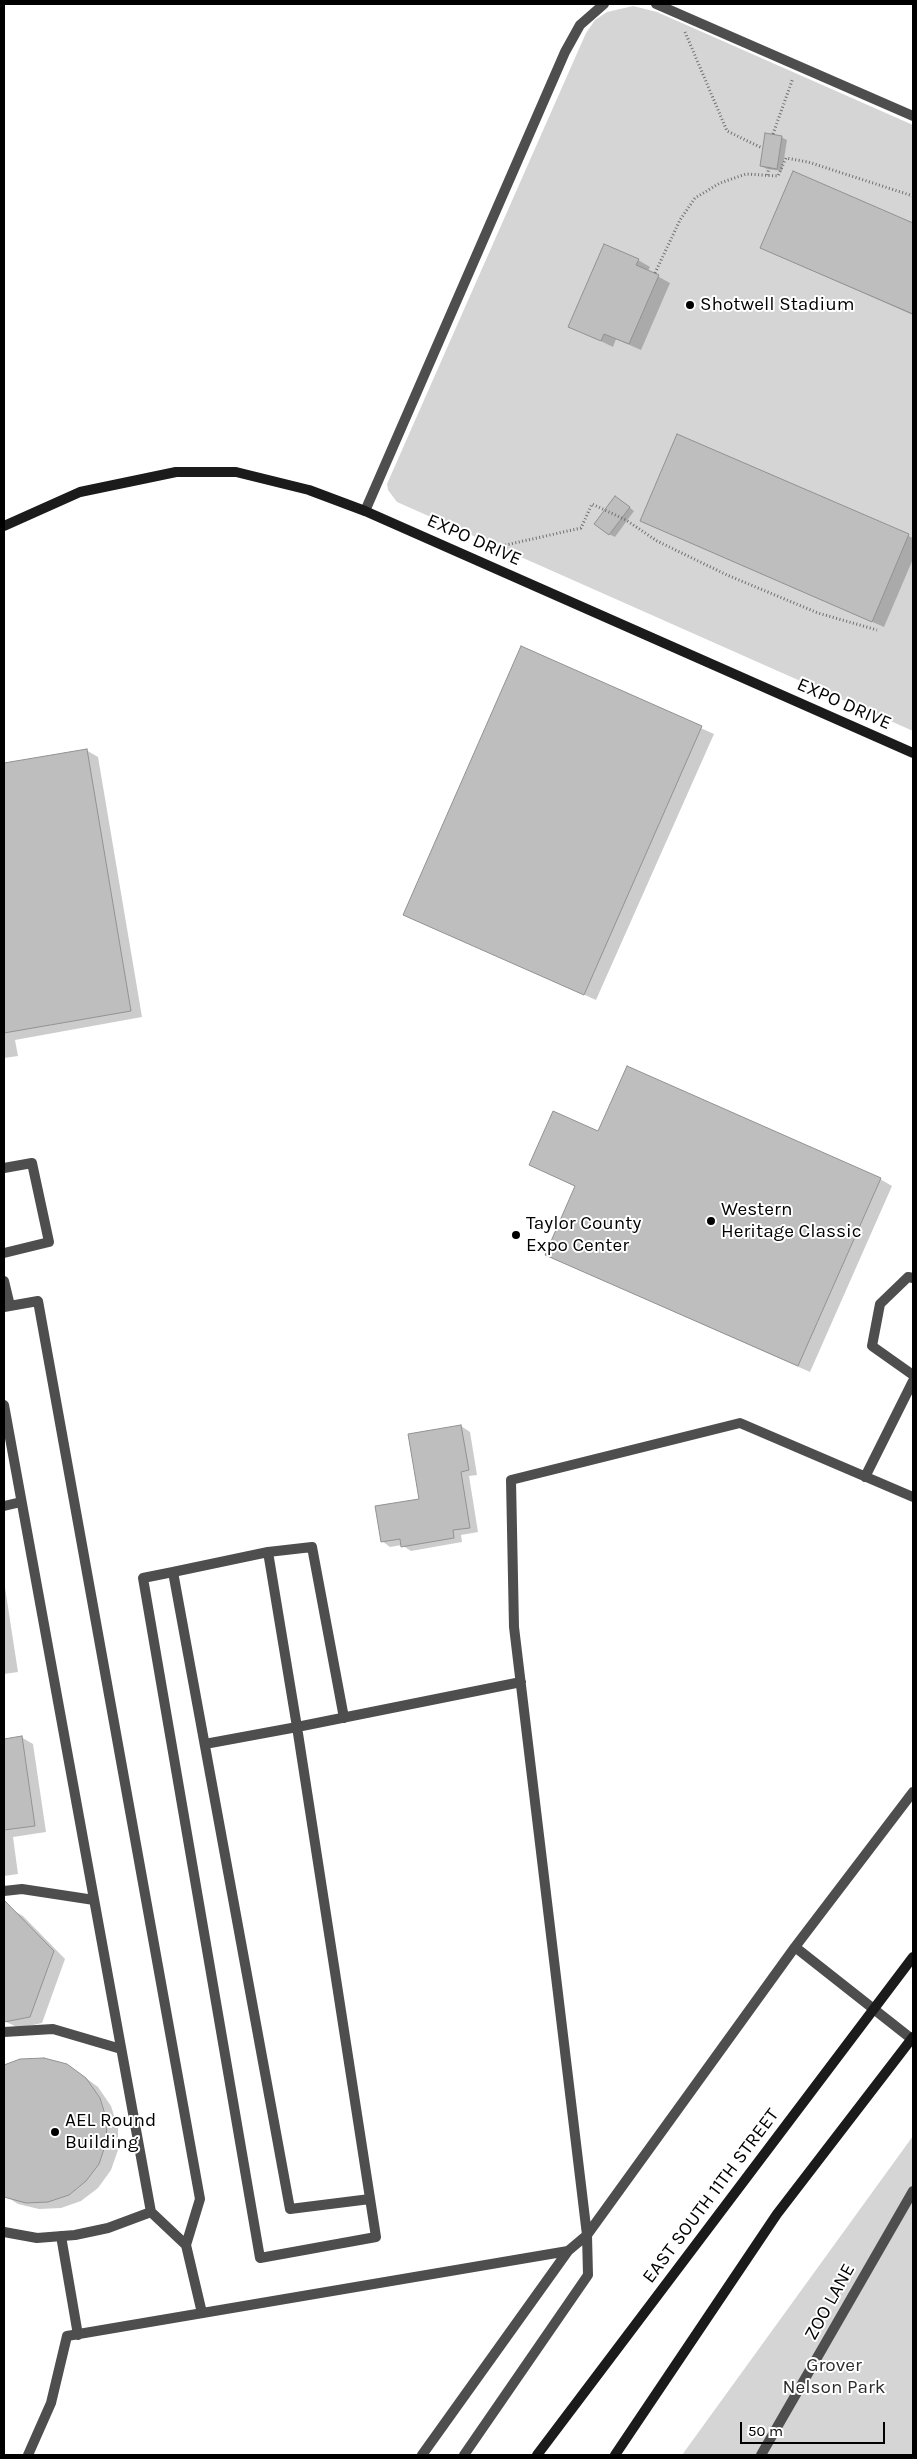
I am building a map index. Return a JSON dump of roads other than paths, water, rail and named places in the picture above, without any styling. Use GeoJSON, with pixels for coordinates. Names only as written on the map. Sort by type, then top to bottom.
{"type":"FeatureCollection","features":[{"type":"Feature","properties":{"kind":"main road","name":"EXPO DRIVE"},"geometry":{"type":"LineString","coordinates":[[4,526],[80,492],[176,472],[236,472],[309,490],[365,511],[913,753]]}},
{"type":"Feature","properties":{"kind":"main road","name":"EAST SOUTH 11TH STREET"},"geometry":{"type":"LineString","coordinates":[[537,2455],[913,1957]]}},
{"type":"Feature","properties":{"kind":"main road"},"geometry":{"type":"LineString","coordinates":[[614,2455],[777,2214],[913,2039]]}},
{"type":"Feature","properties":{"kind":"lane"},"geometry":{"type":"LineString","coordinates":[[365,511],[564,52],[580,25],[604,4]]}},
{"type":"Feature","properties":{"kind":"lane"},"geometry":{"type":"LineString","coordinates":[[656,4],[913,116]]}},
{"type":"Feature","properties":{"kind":"lane"},"geometry":{"type":"LineString","coordinates":[[4,1168],[32,1163],[49,1242],[4,1253]]}},
{"type":"Feature","properties":{"kind":"lane"},"geometry":{"type":"LineString","coordinates":[[913,1278],[908,1277],[880,1304],[872,1346],[913,1375]]}},
{"type":"Feature","properties":{"kind":"lane"},"geometry":{"type":"LineString","coordinates":[[4,1281],[7,1307],[38,1301],[200,2199],[186,2246],[202,2313]]}},
{"type":"Feature","properties":{"kind":"lane"},"geometry":{"type":"LineString","coordinates":[[866,1477],[913,1381]]}},
{"type":"Feature","properties":{"kind":"lane"},"geometry":{"type":"LineString","coordinates":[[4,1405],[151,2212],[186,2246]]}},
{"type":"Feature","properties":{"kind":"lane"},"geometry":{"type":"LineString","coordinates":[[464,2455],[588,2275],[587,2235],[514,1627],[510,1480],[740,1423],[913,1497]]}},
{"type":"Feature","properties":{"kind":"lane"},"geometry":{"type":"LineString","coordinates":[[4,1506],[21,1502]]}},
{"type":"Feature","properties":{"kind":"lane"},"geometry":{"type":"LineString","coordinates":[[268,1552],[298,1727],[376,2237],[260,2258],[143,1578],[268,1552],[312,1547],[344,1718]]}},
{"type":"Feature","properties":{"kind":"lane"},"geometry":{"type":"LineString","coordinates":[[173,1572],[290,2209],[370,2199]]}},
{"type":"Feature","properties":{"kind":"lane"},"geometry":{"type":"LineString","coordinates":[[205,1744],[521,1682]]}},
{"type":"Feature","properties":{"kind":"lane"},"geometry":{"type":"LineString","coordinates":[[422,2455],[568,2251],[587,2235],[795,1946],[913,1792]]}},
{"type":"Feature","properties":{"kind":"lane"},"geometry":{"type":"LineString","coordinates":[[4,1891],[22,1889],[94,1900]]}},
{"type":"Feature","properties":{"kind":"lane"},"geometry":{"type":"LineString","coordinates":[[795,1946],[913,2039]]}},
{"type":"Feature","properties":{"kind":"lane"},"geometry":{"type":"LineString","coordinates":[[4,2032],[53,2029],[121,2049]]}},
{"type":"Feature","properties":{"kind":"lane","name":"ZOO LANE"},"geometry":{"type":"LineString","coordinates":[[761,2455],[913,2191]]}},
{"type":"Feature","properties":{"kind":"lane"},"geometry":{"type":"LineString","coordinates":[[4,2232],[37,2238],[61,2236],[108,2228],[151,2212]]}},
{"type":"Feature","properties":{"kind":"lane"},"geometry":{"type":"LineString","coordinates":[[61,2236],[78,2335]]}},
{"type":"Feature","properties":{"kind":"lane"},"geometry":{"type":"LineString","coordinates":[[28,2455],[51,2403],[67,2336],[568,2251]]}},
{"type":"Feature","properties":{"kind":"place","name":"Shotwell Stadium"},"geometry":{"type":"Point","coordinates":[690,305]}},
{"type":"Feature","properties":{"kind":"place","name":"Western Heritage Classic"},"geometry":{"type":"Point","coordinates":[711,1221]}},
{"type":"Feature","properties":{"kind":"place","name":"Taylor County Expo Center"},"geometry":{"type":"Point","coordinates":[516,1235]}},
{"type":"Feature","properties":{"kind":"place","name":"AEL Round Building"},"geometry":{"type":"Point","coordinates":[55,2132]}},
{"type":"Feature","properties":{"kind":"park label","name":"Grover Nelson Park"},"geometry":{"type":"Point","coordinates":[834,2377]}}]}
